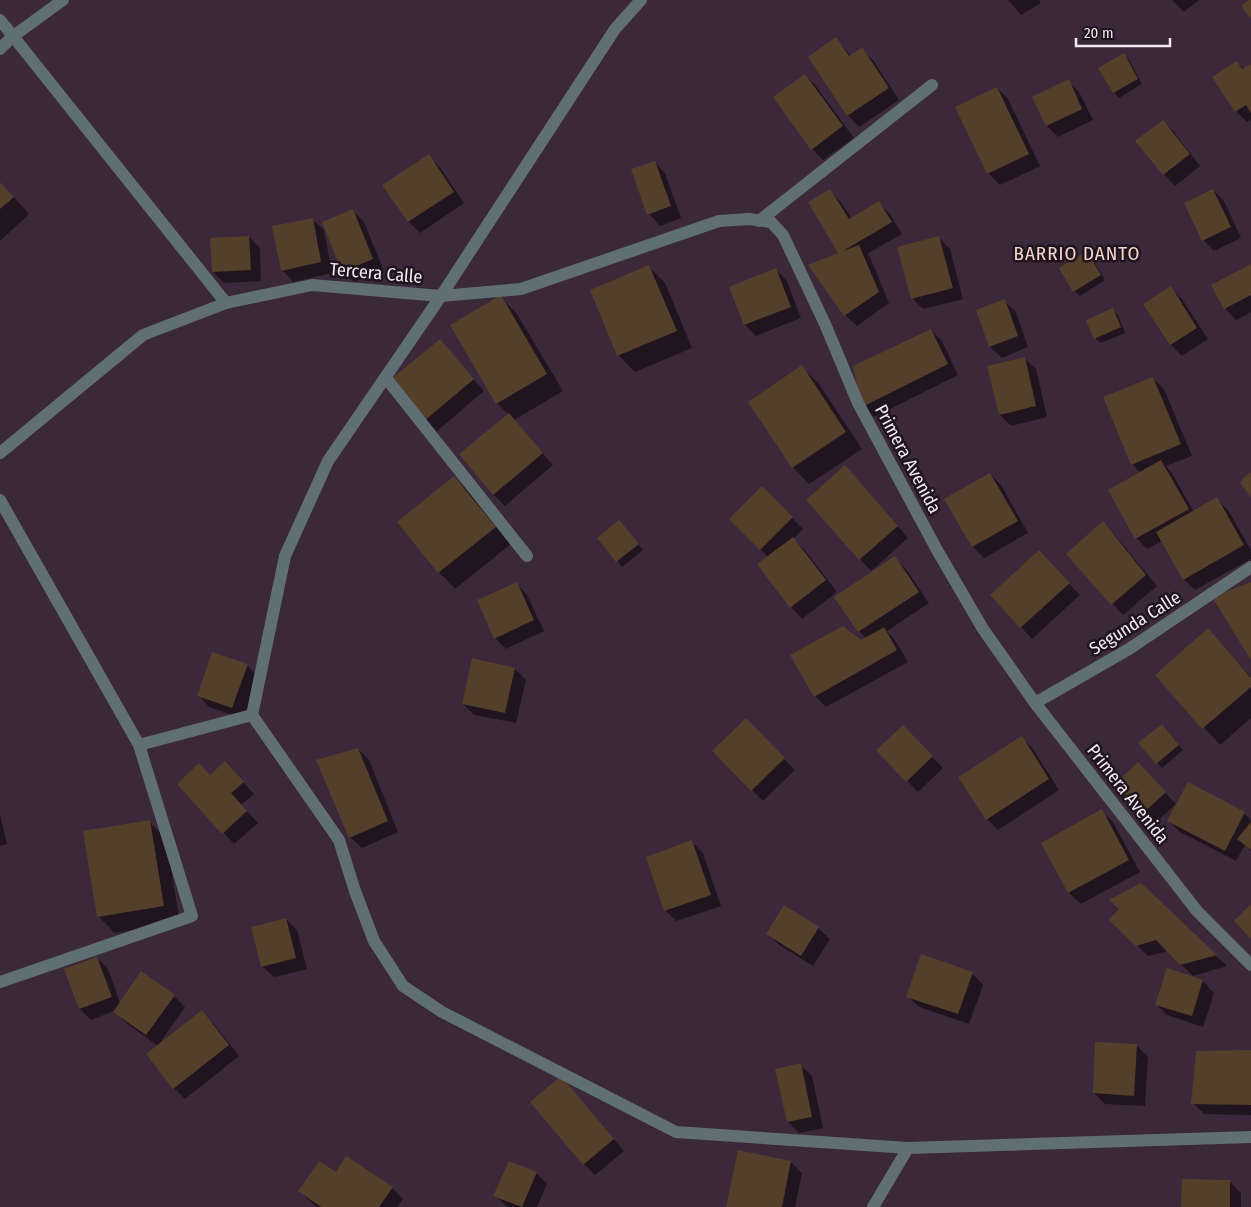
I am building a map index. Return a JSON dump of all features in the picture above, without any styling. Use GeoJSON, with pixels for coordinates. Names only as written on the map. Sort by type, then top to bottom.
{"type":"FeatureCollection","features":[{"type":"Feature","properties":{"kind":"street"},"geometry":{"type":"LineString","coordinates":[[0,49],[12,37],[63,0]]}},
{"type":"Feature","properties":{"kind":"street","name":"Tercera Calle"},"geometry":{"type":"LineString","coordinates":[[0,453],[143,335],[226,303],[312,285],[441,296],[615,29],[641,0]]}},
{"type":"Feature","properties":{"kind":"street"},"geometry":{"type":"LineString","coordinates":[[0,20],[226,303]]}},
{"type":"Feature","properties":{"kind":"street"},"geometry":{"type":"LineString","coordinates":[[759,221],[932,85]]}},
{"type":"Feature","properties":{"kind":"street","name":"Primera Avenida"},"geometry":{"type":"LineString","coordinates":[[441,296],[522,289],[719,221],[749,219],[771,222],[783,235],[825,324],[858,403],[982,629],[1035,703],[1197,911],[1251,965]]}},
{"type":"Feature","properties":{"kind":"street"},"geometry":{"type":"LineString","coordinates":[[441,296],[328,461],[284,556],[252,715],[339,840],[374,941],[403,986],[442,1012],[676,1132],[908,1148],[1251,1137]]}},
{"type":"Feature","properties":{"kind":"street"},"geometry":{"type":"LineString","coordinates":[[386,378],[527,556]]}},
{"type":"Feature","properties":{"kind":"street"},"geometry":{"type":"LineString","coordinates":[[0,500],[139,745],[192,916],[0,982]]}},
{"type":"Feature","properties":{"kind":"street","name":"Segunda Calle"},"geometry":{"type":"LineString","coordinates":[[1035,703],[1129,649],[1251,567]]}},
{"type":"Feature","properties":{"kind":"street"},"geometry":{"type":"LineString","coordinates":[[139,745],[252,715]]}},
{"type":"Feature","properties":{"kind":"street"},"geometry":{"type":"LineString","coordinates":[[873,1207],[908,1148]]}},
{"type":"Feature","properties":{"kind":"building"},"geometry":{"type":"Polygon","coordinates":[[[1251,0],[1251,19],[1241,6],[1251,0]]]}},
{"type":"Feature","properties":{"kind":"building"},"geometry":{"type":"Polygon","coordinates":[[[836,37],[849,56],[862,47],[889,88],[847,116],[808,57],[836,37]]]}},
{"type":"Feature","properties":{"kind":"building"},"geometry":{"type":"Polygon","coordinates":[[[1124,53],[1138,79],[1113,93],[1098,68],[1124,53]]]}},
{"type":"Feature","properties":{"kind":"building"},"geometry":{"type":"Polygon","coordinates":[[[1237,61],[1242,69],[1251,64],[1251,113],[1246,105],[1235,112],[1212,77],[1237,61]]]}},
{"type":"Feature","properties":{"kind":"building"},"geometry":{"type":"Polygon","coordinates":[[[805,74],[843,126],[811,150],[773,97],[805,74]]]}},
{"type":"Feature","properties":{"kind":"building"},"geometry":{"type":"Polygon","coordinates":[[[1069,79],[1082,109],[1046,126],[1032,97],[1069,79]]]}},
{"type":"Feature","properties":{"kind":"building"},"geometry":{"type":"Polygon","coordinates":[[[997,87],[1029,154],[987,174],[955,107],[997,87]]]}},
{"type":"Feature","properties":{"kind":"building"},"geometry":{"type":"Polygon","coordinates":[[[1163,120],[1190,154],[1163,175],[1135,141],[1163,120]]]}},
{"type":"Feature","properties":{"kind":"building"},"geometry":{"type":"Polygon","coordinates":[[[429,154],[454,192],[408,222],[382,185],[429,154]]]}},
{"type":"Feature","properties":{"kind":"building"},"geometry":{"type":"Polygon","coordinates":[[[655,161],[671,206],[647,215],[631,169],[655,161]]]}},
{"type":"Feature","properties":{"kind":"building"},"geometry":{"type":"Polygon","coordinates":[[[0,182],[14,197],[0,209],[0,182]]]}},
{"type":"Feature","properties":{"kind":"building"},"geometry":{"type":"Polygon","coordinates":[[[830,189],[849,219],[879,201],[892,222],[843,251],[859,245],[879,292],[844,316],[808,265],[838,253],[808,202],[830,189]]]}},
{"type":"Feature","properties":{"kind":"building"},"geometry":{"type":"Polygon","coordinates":[[[1213,189],[1231,227],[1202,241],[1184,203],[1213,189]]]}},
{"type":"Feature","properties":{"kind":"building"},"geometry":{"type":"Polygon","coordinates":[[[353,209],[373,259],[342,272],[322,222],[353,209]]]}},
{"type":"Feature","properties":{"kind":"building"},"geometry":{"type":"Polygon","coordinates":[[[313,218],[321,262],[281,271],[272,226],[313,218]]]}},
{"type":"Feature","properties":{"kind":"building"},"geometry":{"type":"Polygon","coordinates":[[[249,236],[251,270],[212,272],[210,238],[249,236]]]}},
{"type":"Feature","properties":{"kind":"building"},"geometry":{"type":"Polygon","coordinates":[[[939,236],[953,288],[911,299],[897,247],[939,236]]]}},
{"type":"Feature","properties":{"kind":"building"},"geometry":{"type":"Polygon","coordinates":[[[1087,251],[1101,275],[1073,292],[1059,268],[1087,251]]]}},
{"type":"Feature","properties":{"kind":"building"},"geometry":{"type":"Polygon","coordinates":[[[1251,264],[1251,295],[1224,309],[1211,285],[1251,264]]]}},
{"type":"Feature","properties":{"kind":"building"},"geometry":{"type":"Polygon","coordinates":[[[649,265],[677,331],[617,356],[590,290],[649,265]]]}},
{"type":"Feature","properties":{"kind":"building"},"geometry":{"type":"Polygon","coordinates":[[[776,268],[791,307],[744,325],[729,287],[776,268]]]}},
{"type":"Feature","properties":{"kind":"building"},"geometry":{"type":"Polygon","coordinates":[[[1171,286],[1197,328],[1170,345],[1143,304],[1171,286]]]}},
{"type":"Feature","properties":{"kind":"building"},"geometry":{"type":"Polygon","coordinates":[[[501,295],[547,374],[496,404],[450,325],[501,295]]]}},
{"type":"Feature","properties":{"kind":"building"},"geometry":{"type":"Polygon","coordinates":[[[1005,299],[1018,336],[989,347],[976,310],[1005,299]]]}},
{"type":"Feature","properties":{"kind":"building"},"geometry":{"type":"Polygon","coordinates":[[[1113,308],[1121,327],[1094,339],[1086,320],[1113,308]]]}},
{"type":"Feature","properties":{"kind":"building"},"geometry":{"type":"Polygon","coordinates":[[[931,329],[948,364],[862,407],[853,366],[931,329]]]}},
{"type":"Feature","properties":{"kind":"building"},"geometry":{"type":"Polygon","coordinates":[[[440,339],[474,379],[424,421],[390,380],[440,339]]]}},
{"type":"Feature","properties":{"kind":"building"},"geometry":{"type":"Polygon","coordinates":[[[1025,357],[1036,406],[999,415],[987,366],[1025,357]]]}},
{"type":"Feature","properties":{"kind":"building"},"geometry":{"type":"Polygon","coordinates":[[[802,365],[846,432],[792,468],[748,402],[802,365]]]}},
{"type":"Feature","properties":{"kind":"building"},"geometry":{"type":"Polygon","coordinates":[[[1153,377],[1181,444],[1131,465],[1103,397],[1153,377]]]}},
{"type":"Feature","properties":{"kind":"building"},"geometry":{"type":"Polygon","coordinates":[[[509,413],[543,453],[493,495],[459,454],[509,413]]]}},
{"type":"Feature","properties":{"kind":"building"},"geometry":{"type":"Polygon","coordinates":[[[1161,460],[1189,509],[1135,539],[1108,490],[1161,460]]]}},
{"type":"Feature","properties":{"kind":"building"},"geometry":{"type":"Polygon","coordinates":[[[845,465],[898,526],[859,560],[806,500],[845,465]]]}},
{"type":"Feature","properties":{"kind":"building"},"geometry":{"type":"Polygon","coordinates":[[[1251,472],[1251,497],[1240,483],[1251,472]]]}},
{"type":"Feature","properties":{"kind":"building"},"geometry":{"type":"Polygon","coordinates":[[[990,473],[1018,521],[972,547],[944,499],[990,473]]]}},
{"type":"Feature","properties":{"kind":"building"},"geometry":{"type":"Polygon","coordinates":[[[454,476],[496,527],[438,573],[397,522],[454,476]]]}},
{"type":"Feature","properties":{"kind":"building"},"geometry":{"type":"Polygon","coordinates":[[[762,486],[793,517],[760,550],[729,519],[762,486]]]}},
{"type":"Feature","properties":{"kind":"building"},"geometry":{"type":"Polygon","coordinates":[[[1217,497],[1244,545],[1183,580],[1156,532],[1217,497]]]}},
{"type":"Feature","properties":{"kind":"building"},"geometry":{"type":"Polygon","coordinates":[[[619,520],[639,544],[616,562],[597,538],[619,520]]]}},
{"type":"Feature","properties":{"kind":"building"},"geometry":{"type":"Polygon","coordinates":[[[1103,521],[1146,575],[1111,605],[1066,554],[1103,521]]]}},
{"type":"Feature","properties":{"kind":"building"},"geometry":{"type":"Polygon","coordinates":[[[793,537],[826,580],[790,608],[757,564],[793,537]]]}},
{"type":"Feature","properties":{"kind":"building"},"geometry":{"type":"Polygon","coordinates":[[[1039,550],[1070,583],[1020,628],[990,595],[1039,550]]]}},
{"type":"Feature","properties":{"kind":"building"},"geometry":{"type":"Polygon","coordinates":[[[895,556],[919,592],[858,632],[834,597],[895,556]]]}},
{"type":"Feature","properties":{"kind":"building"},"geometry":{"type":"Polygon","coordinates":[[[517,582],[534,620],[494,639],[477,600],[517,582]]]}},
{"type":"Feature","properties":{"kind":"building"},"geometry":{"type":"Polygon","coordinates":[[[1251,582],[1251,660],[1212,597],[1251,582]]]}},
{"type":"Feature","properties":{"kind":"building"},"geometry":{"type":"Polygon","coordinates":[[[843,626],[861,640],[884,627],[897,650],[814,697],[790,655],[843,626]]]}},
{"type":"Feature","properties":{"kind":"building"},"geometry":{"type":"Polygon","coordinates":[[[1208,628],[1251,678],[1251,687],[1202,729],[1155,675],[1208,628]]]}},
{"type":"Feature","properties":{"kind":"building"},"geometry":{"type":"Polygon","coordinates":[[[212,652],[248,664],[232,708],[197,696],[212,652]]]}},
{"type":"Feature","properties":{"kind":"building"},"geometry":{"type":"Polygon","coordinates":[[[472,658],[515,668],[505,713],[462,704],[472,658]]]}},
{"type":"Feature","properties":{"kind":"building"},"geometry":{"type":"Polygon","coordinates":[[[746,718],[785,758],[751,791],[712,751],[746,718]]]}},
{"type":"Feature","properties":{"kind":"building"},"geometry":{"type":"Polygon","coordinates":[[[1162,724],[1179,745],[1156,764],[1138,743],[1162,724]]]}},
{"type":"Feature","properties":{"kind":"building"},"geometry":{"type":"Polygon","coordinates":[[[903,725],[933,756],[906,782],[876,750],[903,725]]]}},
{"type":"Feature","properties":{"kind":"building"},"geometry":{"type":"Polygon","coordinates":[[[1022,736],[1049,779],[986,820],[958,777],[1022,736]]]}},
{"type":"Feature","properties":{"kind":"building"},"geometry":{"type":"Polygon","coordinates":[[[358,748],[388,821],[349,838],[316,760],[358,748]]]}},
{"type":"Feature","properties":{"kind":"building"},"geometry":{"type":"Polygon","coordinates":[[[225,761],[244,782],[231,793],[247,811],[222,834],[177,784],[199,763],[210,775],[225,761]]]}},
{"type":"Feature","properties":{"kind":"building"},"geometry":{"type":"Polygon","coordinates":[[[1138,762],[1166,792],[1142,814],[1115,784],[1138,762]]]}},
{"type":"Feature","properties":{"kind":"building"},"geometry":{"type":"Polygon","coordinates":[[[1188,782],[1245,812],[1225,851],[1167,821],[1188,782]]]}},
{"type":"Feature","properties":{"kind":"building"},"geometry":{"type":"Polygon","coordinates":[[[1102,809],[1129,860],[1068,893],[1041,843],[1102,809]]]}},
{"type":"Feature","properties":{"kind":"building"},"geometry":{"type":"Polygon","coordinates":[[[150,820],[164,906],[97,917],[83,831],[150,820]]]}},
{"type":"Feature","properties":{"kind":"building"},"geometry":{"type":"Polygon","coordinates":[[[1251,822],[1251,850],[1237,839],[1251,822]]]}},
{"type":"Feature","properties":{"kind":"building"},"geometry":{"type":"Polygon","coordinates":[[[692,840],[711,895],[664,911],[646,857],[692,840]]]}},
{"type":"Feature","properties":{"kind":"building"},"geometry":{"type":"Polygon","coordinates":[[[1141,883],[1217,955],[1180,965],[1156,940],[1136,946],[1109,920],[1119,909],[1109,900],[1141,883]]]}},
{"type":"Feature","properties":{"kind":"building"},"geometry":{"type":"Polygon","coordinates":[[[1251,904],[1251,939],[1234,921],[1251,904]]]}},
{"type":"Feature","properties":{"kind":"building"},"geometry":{"type":"Polygon","coordinates":[[[784,905],[819,927],[801,956],[766,934],[784,905]]]}},
{"type":"Feature","properties":{"kind":"building"},"geometry":{"type":"Polygon","coordinates":[[[286,918],[296,958],[261,967],[251,927],[286,918]]]}},
{"type":"Feature","properties":{"kind":"building"},"geometry":{"type":"Polygon","coordinates":[[[921,954],[973,972],[958,1014],[906,997],[921,954]]]}},
{"type":"Feature","properties":{"kind":"building"},"geometry":{"type":"Polygon","coordinates":[[[97,957],[112,997],[79,1009],[64,969],[97,957]]]}},
{"type":"Feature","properties":{"kind":"building"},"geometry":{"type":"Polygon","coordinates":[[[1167,968],[1203,980],[1192,1016],[1155,1005],[1167,968]]]}},
{"type":"Feature","properties":{"kind":"building"},"geometry":{"type":"Polygon","coordinates":[[[141,971],[175,995],[146,1035],[113,1012],[141,971]]]}},
{"type":"Feature","properties":{"kind":"building"},"geometry":{"type":"Polygon","coordinates":[[[202,1010],[229,1045],[173,1089],[146,1054],[202,1010]]]}},
{"type":"Feature","properties":{"kind":"building"},"geometry":{"type":"Polygon","coordinates":[[[1095,1042],[1137,1044],[1134,1096],[1093,1093],[1095,1042]]]}},
{"type":"Feature","properties":{"kind":"building"},"geometry":{"type":"Polygon","coordinates":[[[1251,1050],[1251,1105],[1191,1104],[1196,1051],[1251,1050]]]}},
{"type":"Feature","properties":{"kind":"building"},"geometry":{"type":"Polygon","coordinates":[[[801,1063],[812,1117],[787,1122],[775,1069],[801,1063]]]}},
{"type":"Feature","properties":{"kind":"building"},"geometry":{"type":"Polygon","coordinates":[[[561,1076],[614,1139],[583,1165],[530,1102],[561,1076]]]}},
{"type":"Feature","properties":{"kind":"building"},"geometry":{"type":"Polygon","coordinates":[[[738,1150],[791,1161],[782,1207],[726,1207],[738,1150]]]}},
{"type":"Feature","properties":{"kind":"building"},"geometry":{"type":"Polygon","coordinates":[[[346,1156],[393,1187],[379,1207],[321,1207],[298,1191],[319,1161],[336,1172],[346,1156]]]}},
{"type":"Feature","properties":{"kind":"building"},"geometry":{"type":"Polygon","coordinates":[[[509,1161],[537,1172],[522,1207],[493,1196],[509,1161]]]}},
{"type":"Feature","properties":{"kind":"building"},"geometry":{"type":"Polygon","coordinates":[[[1182,1179],[1230,1180],[1230,1207],[1181,1207],[1182,1179]]]}},
{"type":"Feature","properties":{"kind":"district","name":"BARRIO DANTO"},"geometry":{"type":"Point","coordinates":[1077,253]}}]}
